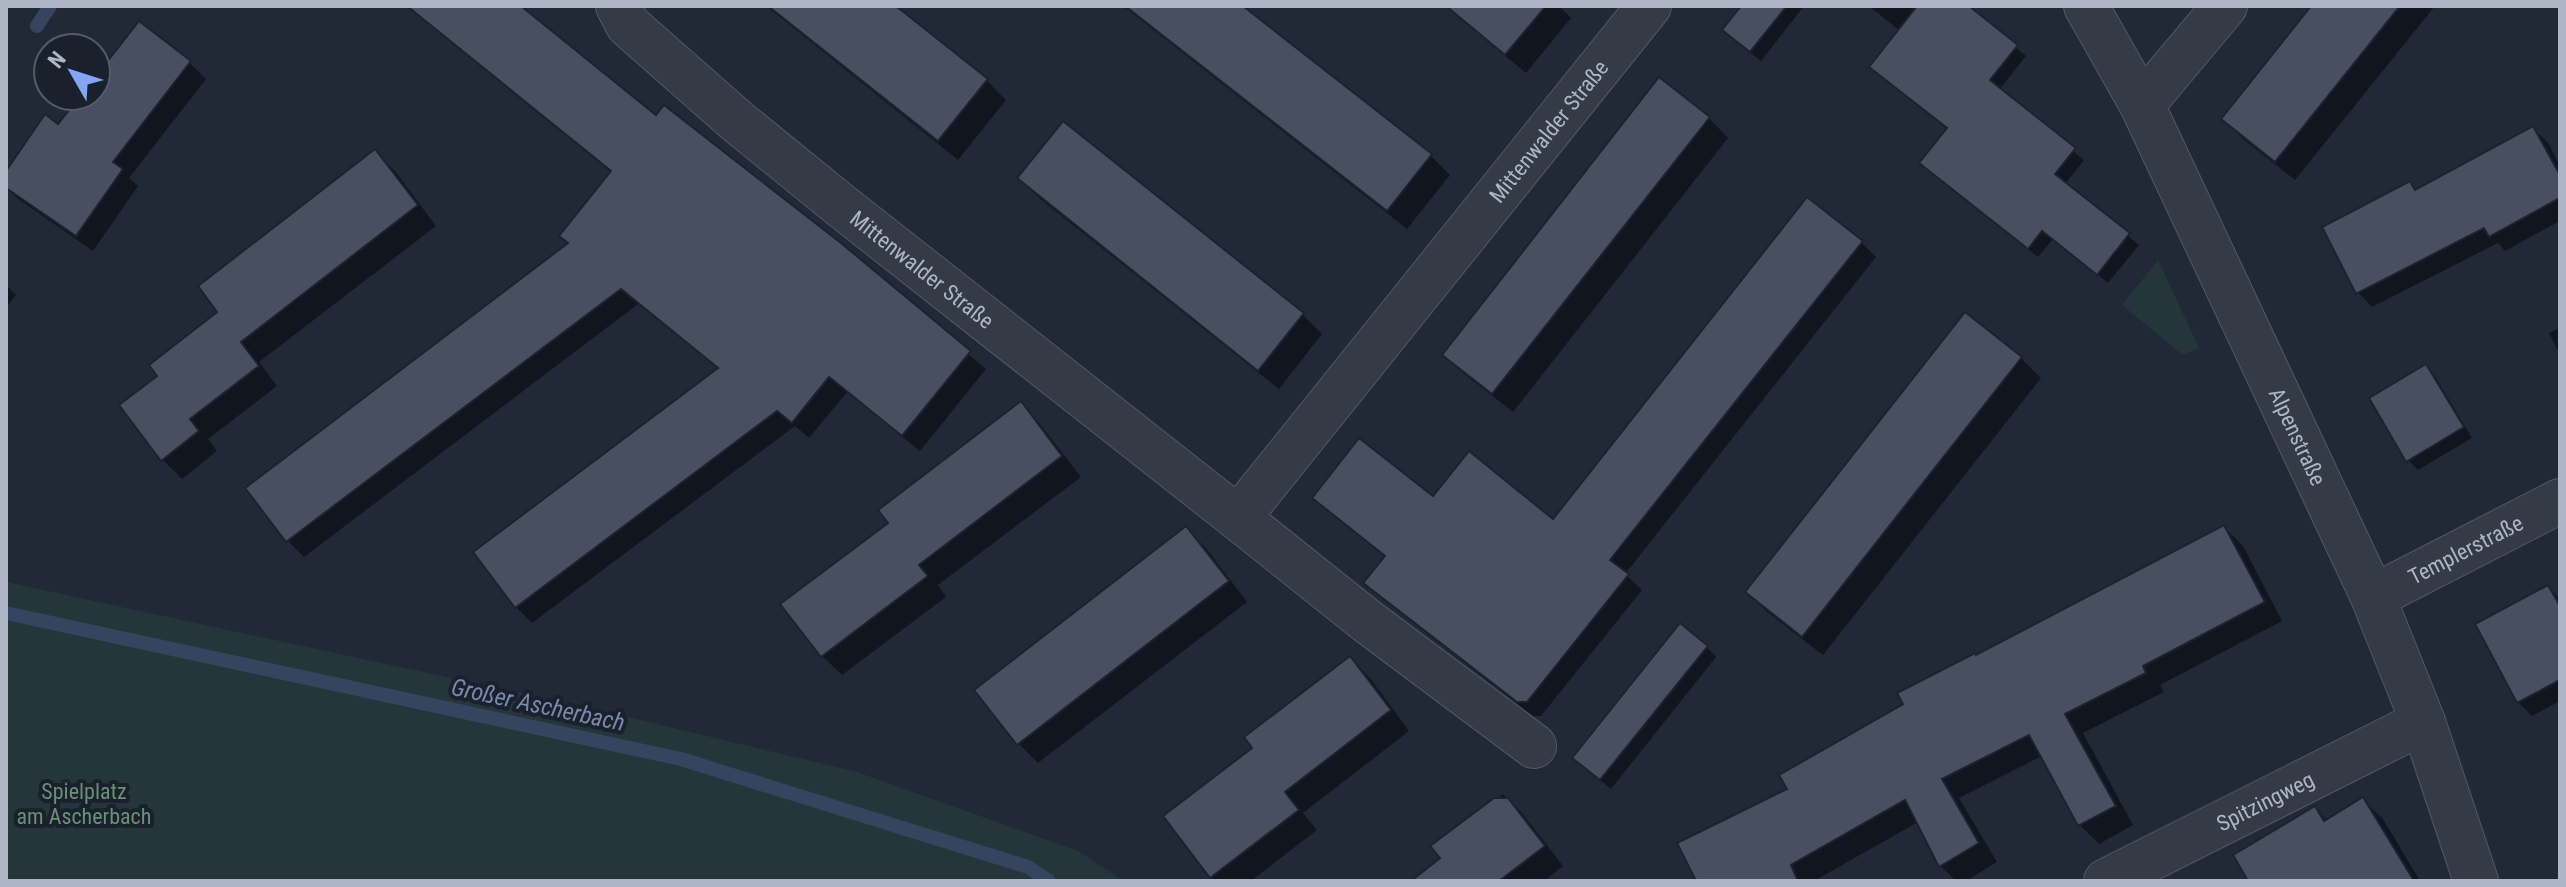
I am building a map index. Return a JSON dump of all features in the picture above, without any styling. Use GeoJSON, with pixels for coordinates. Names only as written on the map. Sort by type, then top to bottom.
{"type":"FeatureCollection","features":[{"type":"Feature","properties":{"kind":"street","name":"Mittenwalder Straße"},"geometry":{"type":"LineString","coordinates":[[618,6],[628,25],[738,122],[1367,621],[1534,746]]}},
{"type":"Feature","properties":{"kind":"street","name":"Mittenwalder Straße"},"geometry":{"type":"LineString","coordinates":[[1238,518],[1649,6]]}},
{"type":"Feature","properties":{"kind":"street","name":"Alpenstraße"},"geometry":{"type":"LineString","coordinates":[[2086,6],[2142,105],[2373,597],[2423,722],[2476,881]]}},
{"type":"Feature","properties":{"kind":"street"},"geometry":{"type":"LineString","coordinates":[[2142,105],[2225,6]]}},
{"type":"Feature","properties":{"kind":"street","name":"Templerstraße"},"geometry":{"type":"LineString","coordinates":[[2373,597],[2560,501]]}},
{"type":"Feature","properties":{"kind":"street","name":"Spitzingweg"},"geometry":{"type":"LineString","coordinates":[[2106,881],[2423,722]]}},
{"type":"Feature","properties":{"kind":"green space"},"geometry":{"type":"Polygon","coordinates":[[[2158,260],[2199,348],[2183,355],[2122,305],[2158,260]]]}},
{"type":"Feature","properties":{"kind":"green space","name":"Spielplatz am Ascherbach"},"geometry":{"type":"Polygon","coordinates":[[[6,582],[595,709],[857,772],[1078,851],[1124,881],[6,881],[6,582]]]}},
{"type":"Feature","properties":{"kind":"building"},"geometry":{"type":"Polygon","coordinates":[[[407,6],[521,6],[656,115],[664,105],[841,243],[971,351],[902,436],[829,377],[792,423],[777,411],[515,608],[473,552],[718,368],[621,289],[286,542],[245,488],[568,243],[559,236],[611,171],[407,6]]]}},
{"type":"Feature","properties":{"kind":"building"},"geometry":{"type":"Polygon","coordinates":[[[768,6],[896,6],[988,79],[938,141],[768,6]]]}},
{"type":"Feature","properties":{"kind":"building"},"geometry":{"type":"Polygon","coordinates":[[[1125,6],[1243,6],[1432,154],[1387,211],[1125,6]]]}},
{"type":"Feature","properties":{"kind":"building"},"geometry":{"type":"Polygon","coordinates":[[[1446,6],[1546,6],[1505,55],[1446,6]]]}},
{"type":"Feature","properties":{"kind":"building"},"geometry":{"type":"Polygon","coordinates":[[[1741,6],[1787,6],[1750,52],[1722,30],[1741,6]]]}},
{"type":"Feature","properties":{"kind":"building"},"geometry":{"type":"Polygon","coordinates":[[[1917,6],[1969,6],[2018,45],[1990,80],[2076,148],[2055,174],[2130,233],[2097,275],[2042,231],[2028,249],[1919,163],[1947,128],[1869,67],[1917,6]]]}},
{"type":"Feature","properties":{"kind":"building"},"geometry":{"type":"Polygon","coordinates":[[[2311,6],[2400,6],[2275,162],[2221,119],[2311,6]]]}},
{"type":"Feature","properties":{"kind":"building"},"geometry":{"type":"Polygon","coordinates":[[[139,21],[191,61],[113,162],[123,169],[76,236],[6,188],[6,171],[45,114],[58,124],[67,112],[112,112],[112,56],[139,21]]]}},
{"type":"Feature","properties":{"kind":"building"},"geometry":{"type":"Polygon","coordinates":[[[1659,77],[1710,117],[1492,394],[1442,355],[1659,77]]]}},
{"type":"Feature","properties":{"kind":"building"},"geometry":{"type":"Polygon","coordinates":[[[1063,121],[1304,313],[1258,371],[1017,178],[1063,121]]]}},
{"type":"Feature","properties":{"kind":"building"},"geometry":{"type":"Polygon","coordinates":[[[2533,126],[2560,175],[2560,198],[2489,237],[2484,228],[2356,294],[2322,227],[2410,181],[2415,190],[2533,126]]]}},
{"type":"Feature","properties":{"kind":"building"},"geometry":{"type":"Polygon","coordinates":[[[375,149],[418,205],[241,342],[259,366],[190,419],[199,431],[161,461],[119,405],[157,376],[149,365],[217,312],[198,286],[375,149]]]}},
{"type":"Feature","properties":{"kind":"building"},"geometry":{"type":"Polygon","coordinates":[[[1807,197],[1863,241],[1610,560],[1629,574],[1527,702],[1517,702],[1363,583],[1385,556],[1312,498],[1359,438],[1433,496],[1469,451],[1553,519],[1807,197]]]}},
{"type":"Feature","properties":{"kind":"building"},"geometry":{"type":"Polygon","coordinates":[[[1965,312],[2022,357],[1802,637],[1745,592],[1965,312]]]}},
{"type":"Feature","properties":{"kind":"building"},"geometry":{"type":"Polygon","coordinates":[[[2426,364],[2464,427],[2406,462],[2369,398],[2426,364]]]}},
{"type":"Feature","properties":{"kind":"building"},"geometry":{"type":"Polygon","coordinates":[[[1021,401],[1062,456],[919,565],[928,576],[821,657],[780,604],[888,523],[878,510],[1021,401]]]}},
{"type":"Feature","properties":{"kind":"building"},"geometry":{"type":"Polygon","coordinates":[[[2224,525],[2265,602],[2143,666],[2146,673],[2065,714],[2116,806],[2078,826],[2029,735],[1942,779],[1979,843],[1939,867],[1905,800],[1791,865],[1798,881],[1696,881],[1677,843],[1787,789],[1779,775],[1903,704],[1897,693],[2224,525]]]}},
{"type":"Feature","properties":{"kind":"building"},"geometry":{"type":"Polygon","coordinates":[[[1186,526],[1229,581],[1017,745],[974,690],[1186,526]]]}},
{"type":"Feature","properties":{"kind":"building"},"geometry":{"type":"Polygon","coordinates":[[[2548,585],[2560,606],[2560,680],[2517,703],[2475,624],[2548,585]]]}},
{"type":"Feature","properties":{"kind":"building"},"geometry":{"type":"Polygon","coordinates":[[[1680,623],[1708,646],[1600,780],[1572,758],[1680,623]]]}},
{"type":"Feature","properties":{"kind":"building"},"geometry":{"type":"Polygon","coordinates":[[[1350,656],[1391,710],[1285,792],[1299,810],[1210,878],[1163,816],[1252,748],[1244,737],[1350,656]]]}},
{"type":"Feature","properties":{"kind":"building"},"geometry":{"type":"Polygon","coordinates":[[[2363,797],[2414,881],[2248,881],[2233,855],[2315,806],[2324,821],[2363,797]]]}},
{"type":"Feature","properties":{"kind":"building"},"geometry":{"type":"Polygon","coordinates":[[[1494,798],[1508,798],[1545,846],[1499,881],[1411,881],[1440,858],[1430,846],[1494,798]]]}},
{"type":"Feature","properties":{"kind":"waterway"},"geometry":{"type":"LineString","coordinates":[[37,26],[50,6]]}},
{"type":"Feature","properties":{"kind":"waterway","name":"Großer Ascherbach"},"geometry":{"type":"LineString","coordinates":[[6,613],[681,759],[1028,867],[1049,881]]}}]}
